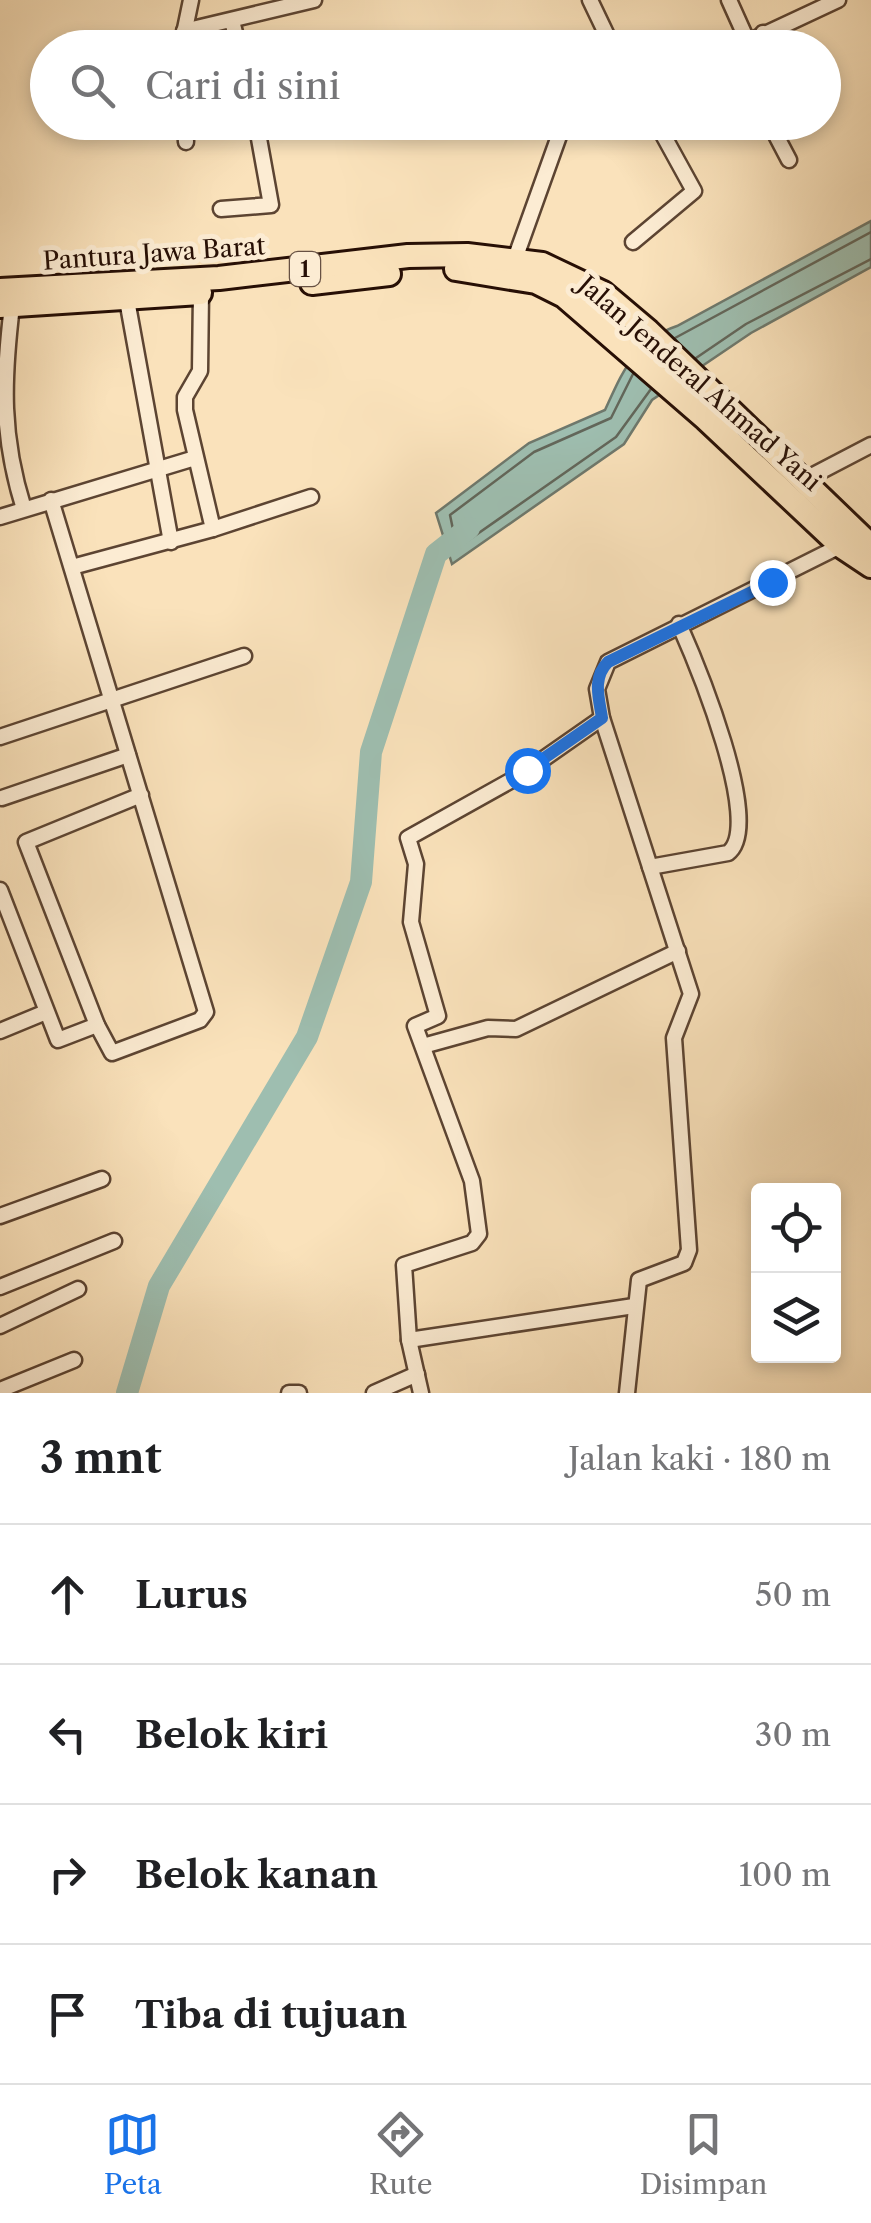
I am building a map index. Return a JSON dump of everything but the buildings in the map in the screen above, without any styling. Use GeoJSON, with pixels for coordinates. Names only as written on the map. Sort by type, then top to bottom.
{"type":"FeatureCollection","features":[{"type":"Feature","properties":{"kind":"highway","name":"Pantura Jawa Barat"},"geometry":{"type":"LineString","coordinates":[[4,301],[168,288],[408,256],[516,258],[576,277],[603,293],[648,331],[766,448],[796,489]]}},
{"type":"Feature","properties":{"kind":"highway","name":"Jalan Jenderal Ahmad Yani"},"geometry":{"type":"LineString","coordinates":[[100,294],[126,300],[168,288],[201,293],[420,270],[470,270],[536,282],[582,311],[706,419],[796,489]]}},
{"type":"Feature","properties":{"kind":"highway","name":"1"},"geometry":{"type":"LineString","coordinates":[[796,489],[856,543],[871,566]]}},
{"type":"Feature","properties":{"kind":"street"},"geometry":{"type":"LineString","coordinates":[[184,30],[192,0]]}},
{"type":"Feature","properties":{"kind":"street"},"geometry":{"type":"LineString","coordinates":[[189,30],[314,0]]}},
{"type":"Feature","properties":{"kind":"street"},"geometry":{"type":"LineString","coordinates":[[590,0],[604,30]]}},
{"type":"Feature","properties":{"kind":"street"},"geometry":{"type":"LineString","coordinates":[[729,0],[737,30]]}},
{"type":"Feature","properties":{"kind":"street"},"geometry":{"type":"LineString","coordinates":[[768,30],[814,4],[838,0]]}},
{"type":"Feature","properties":{"kind":"street"},"geometry":{"type":"LineString","coordinates":[[232,21],[234,30]]}},
{"type":"Feature","properties":{"kind":"street"},"geometry":{"type":"LineString","coordinates":[[221,209],[270,205],[259,140]]}},
{"type":"Feature","properties":{"kind":"street"},"geometry":{"type":"LineString","coordinates":[[516,258],[558,140]]}},
{"type":"Feature","properties":{"kind":"street"},"geometry":{"type":"LineString","coordinates":[[633,242],[694,191],[666,140]]}},
{"type":"Feature","properties":{"kind":"street"},"geometry":{"type":"LineString","coordinates":[[778,140],[789,160]]}},
{"type":"Feature","properties":{"kind":"street"},"geometry":{"type":"LineString","coordinates":[[201,293],[200,371],[185,397],[213,529]]}},
{"type":"Feature","properties":{"kind":"street"},"geometry":{"type":"LineString","coordinates":[[126,300],[171,542]]}},
{"type":"Feature","properties":{"kind":"street"},"geometry":{"type":"LineString","coordinates":[[4,301],[4,418],[24,508]]}},
{"type":"Feature","properties":{"kind":"street"},"geometry":{"type":"LineString","coordinates":[[796,489],[871,445]]}},
{"type":"Feature","properties":{"kind":"street"},"geometry":{"type":"LineString","coordinates":[[0,516],[195,458]]}},
{"type":"Feature","properties":{"kind":"street"},"geometry":{"type":"LineString","coordinates":[[72,567],[171,542],[311,497]]}},
{"type":"Feature","properties":{"kind":"street"},"geometry":{"type":"LineString","coordinates":[[51,500],[110,698],[141,795],[206,1012],[200,1020],[112,1053],[97,1025],[26,842],[141,795]]}},
{"type":"Feature","properties":{"kind":"street"},"geometry":{"type":"LineString","coordinates":[[626,1393],[634,1306],[642,1276],[684,1263],[689,1250],[674,1038],[691,994],[602,718],[597,688],[602,668],[679,624],[856,543]]}},
{"type":"Feature","properties":{"kind":"street"},"geometry":{"type":"LineString","coordinates":[[650,867],[728,853],[738,834],[732,775],[679,624]]}},
{"type":"Feature","properties":{"kind":"street"},"geometry":{"type":"LineString","coordinates":[[0,737],[244,656]]}},
{"type":"Feature","properties":{"kind":"street"},"geometry":{"type":"LineString","coordinates":[[421,1393],[409,1340],[404,1265],[472,1244],[479,1234],[472,1181],[415,1026],[438,1016],[411,922],[416,864],[409,836],[519,776],[602,718]]}},
{"type":"Feature","properties":{"kind":"street"},"geometry":{"type":"LineString","coordinates":[[2,798],[128,755]]}},
{"type":"Feature","properties":{"kind":"street"},"geometry":{"type":"LineString","coordinates":[[0,890],[59,1040],[97,1025]]}},
{"type":"Feature","properties":{"kind":"street"},"geometry":{"type":"LineString","coordinates":[[422,1046],[488,1028],[516,1029],[678,952]]}},
{"type":"Feature","properties":{"kind":"street"},"geometry":{"type":"LineString","coordinates":[[2,1026],[46,1012]]}},
{"type":"Feature","properties":{"kind":"street"},"geometry":{"type":"LineString","coordinates":[[0,1216],[102,1179]]}},
{"type":"Feature","properties":{"kind":"street"},"geometry":{"type":"LineString","coordinates":[[0,1288],[114,1241]]}},
{"type":"Feature","properties":{"kind":"street"},"geometry":{"type":"LineString","coordinates":[[0,1326],[78,1289]]}},
{"type":"Feature","properties":{"kind":"street"},"geometry":{"type":"LineString","coordinates":[[409,1340],[634,1306]]}},
{"type":"Feature","properties":{"kind":"street"},"geometry":{"type":"LineString","coordinates":[[0,1390],[74,1360]]}},
{"type":"Feature","properties":{"kind":"street"},"geometry":{"type":"LineString","coordinates":[[374,1393],[417,1374]]}},
{"type":"Feature","properties":{"kind":"street"},"geometry":{"type":"LineString","coordinates":[[289,1393],[299,1393]]}},
{"type":"Feature","properties":{"kind":"water"},"geometry":{"type":"Polygon","coordinates":[[[871,221],[871,267],[751,333],[652,400],[624,444],[452,564],[436,513],[529,443],[605,410],[632,359],[651,340],[871,221]]]}},
{"type":"Feature","properties":{"kind":"waterway"},"geometry":{"type":"LineString","coordinates":[[127,1393],[159,1286],[307,1037],[361,882],[371,752],[436,554],[469,528]]}},
{"type":"Feature","properties":{"kind":"route"},"geometry":{"type":"LineString","coordinates":[[527,770],[602,718],[598,678],[608,662],[679,624],[772,582]]}}]}
